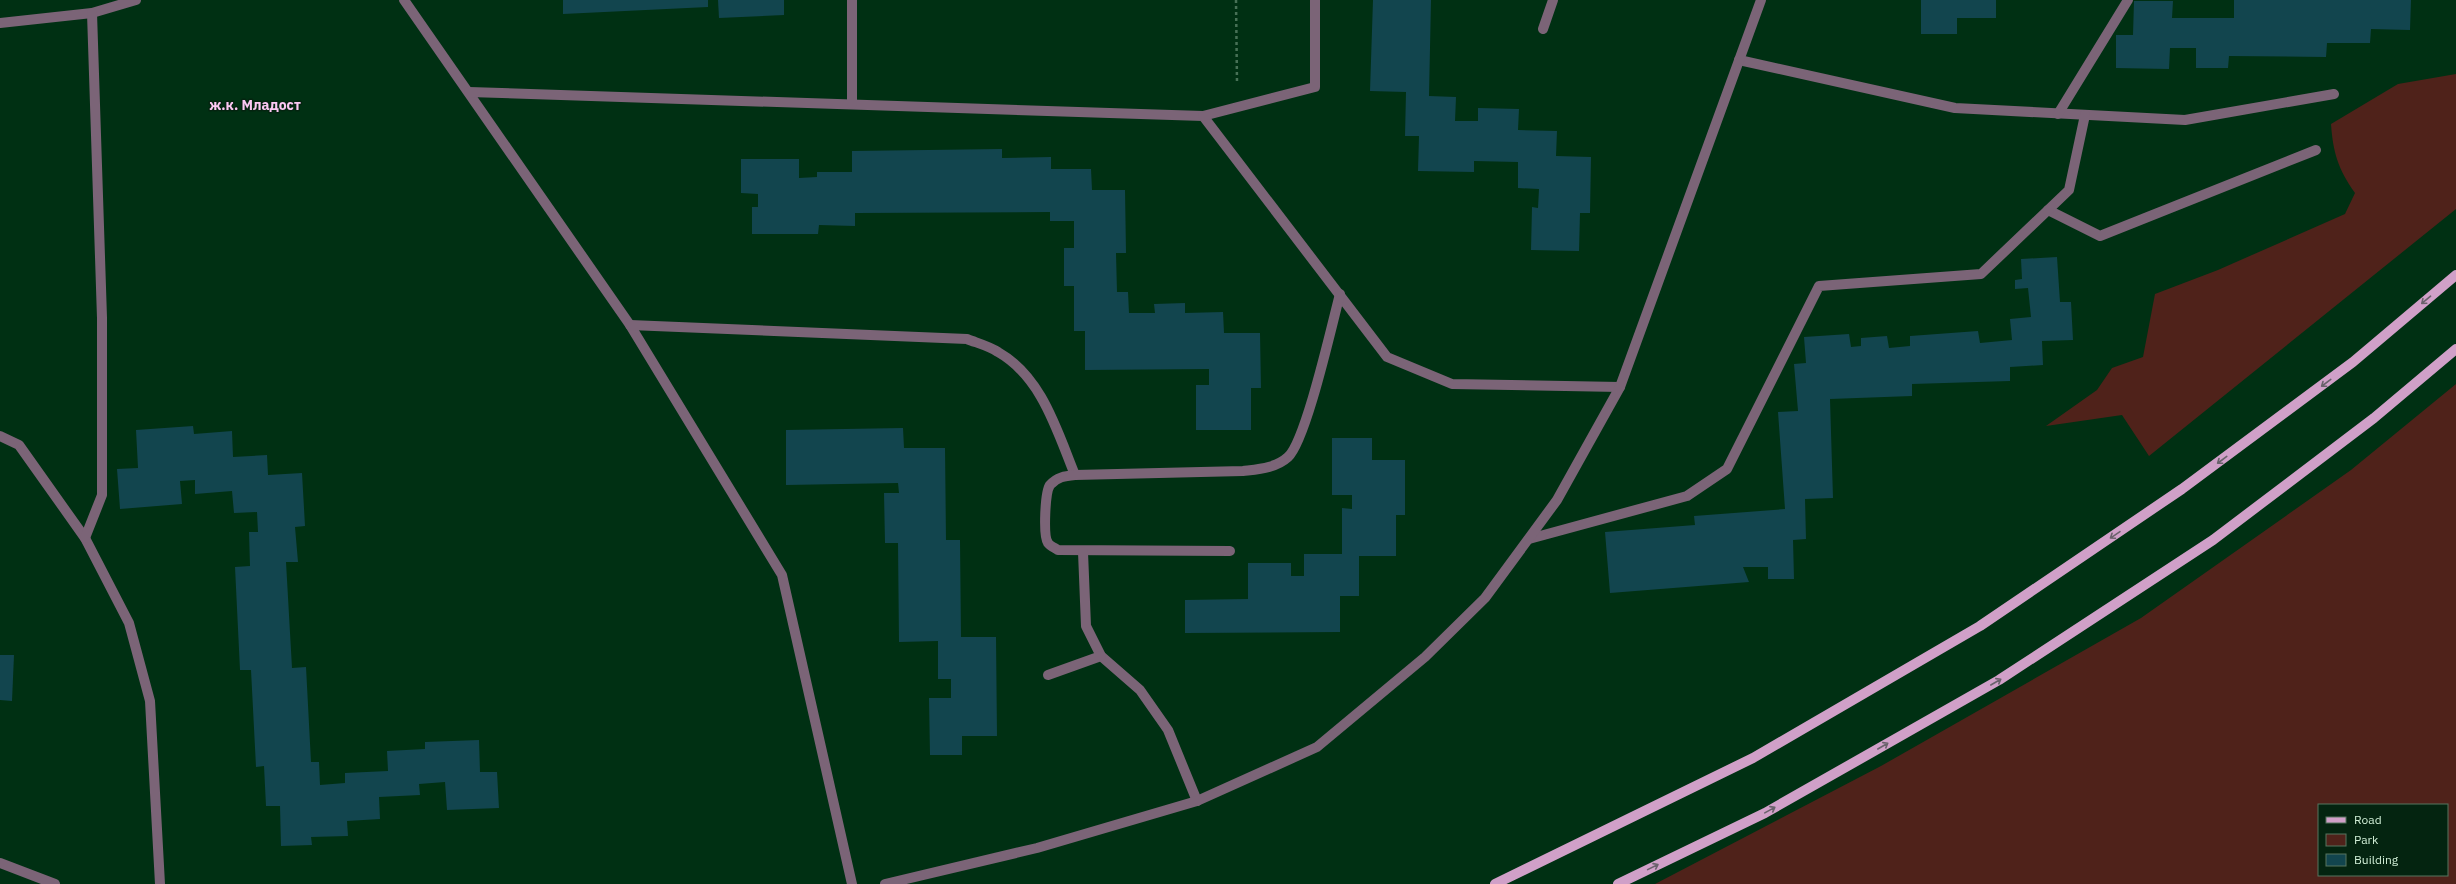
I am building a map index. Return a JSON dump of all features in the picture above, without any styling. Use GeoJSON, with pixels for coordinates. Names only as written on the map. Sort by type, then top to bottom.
{"type":"FeatureCollection","features":[{"type":"Feature","properties":{"kind":"main road"},"geometry":{"type":"LineString","coordinates":[[1495,884],[1752,758],[1980,626],[2182,489],[2354,362],[2456,275]]}},
{"type":"Feature","properties":{"kind":"main road"},"geometry":{"type":"LineString","coordinates":[[1618,884],[1765,813],[1999,680],[2213,540],[2374,418],[2456,349]]}},
{"type":"Feature","properties":{"kind":"street"},"geometry":{"type":"LineString","coordinates":[[0,23],[92,13],[136,0]]}},
{"type":"Feature","properties":{"kind":"street"},"geometry":{"type":"LineString","coordinates":[[404,0],[630,325],[782,575],[852,884]]}},
{"type":"Feature","properties":{"kind":"street"},"geometry":{"type":"LineString","coordinates":[[852,0],[852,104]]}},
{"type":"Feature","properties":{"kind":"street"},"geometry":{"type":"LineString","coordinates":[[469,92],[1203,116],[1315,87],[1315,0]]}},
{"type":"Feature","properties":{"kind":"street"},"geometry":{"type":"LineString","coordinates":[[1543,29],[1553,0]]}},
{"type":"Feature","properties":{"kind":"street"},"geometry":{"type":"LineString","coordinates":[[885,884],[1037,848],[1198,801],[1317,747],[1442,641],[1485,598],[1557,500],[1620,387],[1761,0]]}},
{"type":"Feature","properties":{"kind":"street"},"geometry":{"type":"LineString","coordinates":[[2058,114],[2128,0]]}},
{"type":"Feature","properties":{"kind":"street"},"geometry":{"type":"LineString","coordinates":[[85,538],[102,494],[102,318],[92,13]]}},
{"type":"Feature","properties":{"kind":"street"},"geometry":{"type":"LineString","coordinates":[[1739,60],[1955,108],[2058,114],[2185,120],[2334,94]]}},
{"type":"Feature","properties":{"kind":"street"},"geometry":{"type":"LineString","coordinates":[[1529,539],[1687,496],[1727,469],[1820,286],[1981,274],[2069,190],[2085,115]]}},
{"type":"Feature","properties":{"kind":"street"},"geometry":{"type":"LineString","coordinates":[[1203,116],[1387,357],[1452,384],[1620,387]]}},
{"type":"Feature","properties":{"kind":"street"},"geometry":{"type":"LineString","coordinates":[[2048,210],[2100,236],[2316,150]]}},
{"type":"Feature","properties":{"kind":"street"},"geometry":{"type":"LineString","coordinates":[[1230,551],[1083,552],[1058,550],[1048,544],[1045,534],[1046,496],[1049,486],[1061,476],[1243,471],[1269,468],[1289,456],[1303,432],[1340,294]]}},
{"type":"Feature","properties":{"kind":"street"},"geometry":{"type":"LineString","coordinates":[[630,325],[967,339],[998,352],[1023,371],[1043,399],[1075,475]]}},
{"type":"Feature","properties":{"kind":"street"},"geometry":{"type":"LineString","coordinates":[[0,436],[19,445],[85,538],[129,623],[150,701],[160,884]]}},
{"type":"Feature","properties":{"kind":"street"},"geometry":{"type":"LineString","coordinates":[[1083,552],[1086,626],[1101,656],[1140,690],[1168,730],[1198,801]]}},
{"type":"Feature","properties":{"kind":"street"},"geometry":{"type":"LineString","coordinates":[[1048,675],[1101,656]]}},
{"type":"Feature","properties":{"kind":"street"},"geometry":{"type":"LineString","coordinates":[[0,863],[55,884]]}},
{"type":"Feature","properties":{"kind":"path"},"geometry":{"type":"LineString","coordinates":[[1236,0],[1237,107]]}},
{"type":"Feature","properties":{"kind":"green space"},"geometry":{"type":"Polygon","coordinates":[[[2456,74],[2456,209],[2149,456],[2122,415],[2046,426],[2097,390],[2112,368],[2143,357],[2155,294],[2218,270],[2345,214],[2355,193],[2344,176],[2337,160],[2331,124],[2398,84],[2456,74]]]}},
{"type":"Feature","properties":{"kind":"green space"},"geometry":{"type":"Polygon","coordinates":[[[2456,384],[2456,884],[1655,884],[1881,766],[2141,618],[2351,470],[2456,384]]]}},
{"type":"Feature","properties":{"kind":"building"},"geometry":{"type":"Polygon","coordinates":[[[563,0],[708,0],[708,7],[563,14],[563,0]]]}},
{"type":"Feature","properties":{"kind":"building"},"geometry":{"type":"Polygon","coordinates":[[[718,0],[784,0],[784,15],[719,18],[718,0]]]}},
{"type":"Feature","properties":{"kind":"building"},"geometry":{"type":"Polygon","coordinates":[[[1373,0],[1431,0],[1429,96],[1456,97],[1455,121],[1478,121],[1478,108],[1519,109],[1518,130],[1557,131],[1556,156],[1591,157],[1590,213],[1580,213],[1579,251],[1531,250],[1532,207],[1538,208],[1539,189],[1518,188],[1518,162],[1474,161],[1474,172],[1418,171],[1419,136],[1405,136],[1406,92],[1370,91],[1373,0]]]}},
{"type":"Feature","properties":{"kind":"building"},"geometry":{"type":"Polygon","coordinates":[[[1921,0],[1996,0],[1996,18],[1957,18],[1957,34],[1921,34],[1921,0]]]}},
{"type":"Feature","properties":{"kind":"building"},"geometry":{"type":"Polygon","coordinates":[[[2234,0],[2411,0],[2410,30],[2371,29],[2370,43],[2327,43],[2326,57],[2229,56],[2228,68],[2196,68],[2196,48],[2170,48],[2169,69],[2116,68],[2116,35],[2133,35],[2134,1],[2173,1],[2172,18],[2234,18],[2234,0]]]}},
{"type":"Feature","properties":{"kind":"building"},"geometry":{"type":"Polygon","coordinates":[[[1002,149],[1002,158],[1051,157],[1051,169],[1091,169],[1092,190],[1125,190],[1126,253],[1116,253],[1117,292],[1128,292],[1129,313],[1155,313],[1154,304],[1185,303],[1185,313],[1223,312],[1224,333],[1260,333],[1261,388],[1251,388],[1251,430],[1196,430],[1196,385],[1209,385],[1209,369],[1085,370],[1085,331],[1074,331],[1074,286],[1064,286],[1064,248],[1074,248],[1074,221],[1050,221],[1050,212],[855,213],[855,226],[819,225],[818,234],[752,234],[752,207],[758,207],[758,194],[741,193],[741,159],[799,159],[799,178],[817,177],[817,172],[852,172],[852,151],[1002,149]]]}},
{"type":"Feature","properties":{"kind":"building"},"geometry":{"type":"Polygon","coordinates":[[[2057,257],[2060,302],[2071,302],[2073,340],[2042,341],[2043,365],[2010,367],[2010,381],[1912,384],[1912,396],[1830,399],[1833,498],[1805,499],[1806,539],[1793,540],[1794,579],[1768,579],[1768,567],[1743,567],[1749,582],[1610,593],[1605,532],[1695,525],[1694,516],[1785,509],[1778,412],[1798,411],[1794,364],[1806,363],[1804,337],[1849,334],[1851,347],[1861,346],[1861,338],[1887,336],[1889,348],[1910,346],[1910,336],[1978,331],[1980,343],[2012,340],[2010,319],[2031,317],[2028,288],[2015,289],[2015,280],[2022,279],[2021,259],[2057,257]]]}},
{"type":"Feature","properties":{"kind":"building"},"geometry":{"type":"Polygon","coordinates":[[[193,426],[194,434],[232,431],[233,457],[267,455],[268,475],[302,473],[305,526],[295,527],[298,562],[286,562],[292,668],[306,667],[311,762],[319,762],[320,785],[345,783],[345,773],[388,771],[387,751],[425,749],[425,742],[479,740],[480,772],[497,772],[499,808],[447,810],[445,782],[419,784],[420,795],[379,797],[380,819],[347,821],[348,836],[311,837],[312,845],[281,846],[280,806],[266,806],[264,766],[256,767],[251,670],[240,670],[235,567],[250,566],[249,532],[258,532],[257,512],[234,513],[232,491],[195,494],[195,480],[180,481],[182,504],[120,509],[117,469],[138,468],[136,430],[193,426]]]}},
{"type":"Feature","properties":{"kind":"building"},"geometry":{"type":"Polygon","coordinates":[[[903,428],[904,448],[945,448],[946,540],[960,540],[961,637],[996,637],[997,736],[962,736],[962,755],[930,755],[929,698],[951,698],[951,679],[938,679],[938,641],[899,642],[898,543],[885,543],[884,493],[899,493],[898,483],[786,485],[786,430],[903,428]]]}},
{"type":"Feature","properties":{"kind":"building"},"geometry":{"type":"Polygon","coordinates":[[[1332,438],[1372,438],[1372,460],[1405,460],[1405,515],[1396,515],[1396,556],[1359,556],[1359,596],[1340,596],[1340,632],[1185,633],[1185,600],[1248,599],[1248,563],[1291,563],[1291,576],[1304,576],[1304,554],[1342,554],[1342,508],[1352,509],[1352,495],[1332,495],[1332,438]]]}},
{"type":"Feature","properties":{"kind":"building"},"geometry":{"type":"Polygon","coordinates":[[[0,655],[14,655],[12,701],[0,700],[0,655]]]}},
{"type":"Feature","properties":{"kind":"district","name":"ж.к. Младост"},"geometry":{"type":"Point","coordinates":[255,105]}}]}
